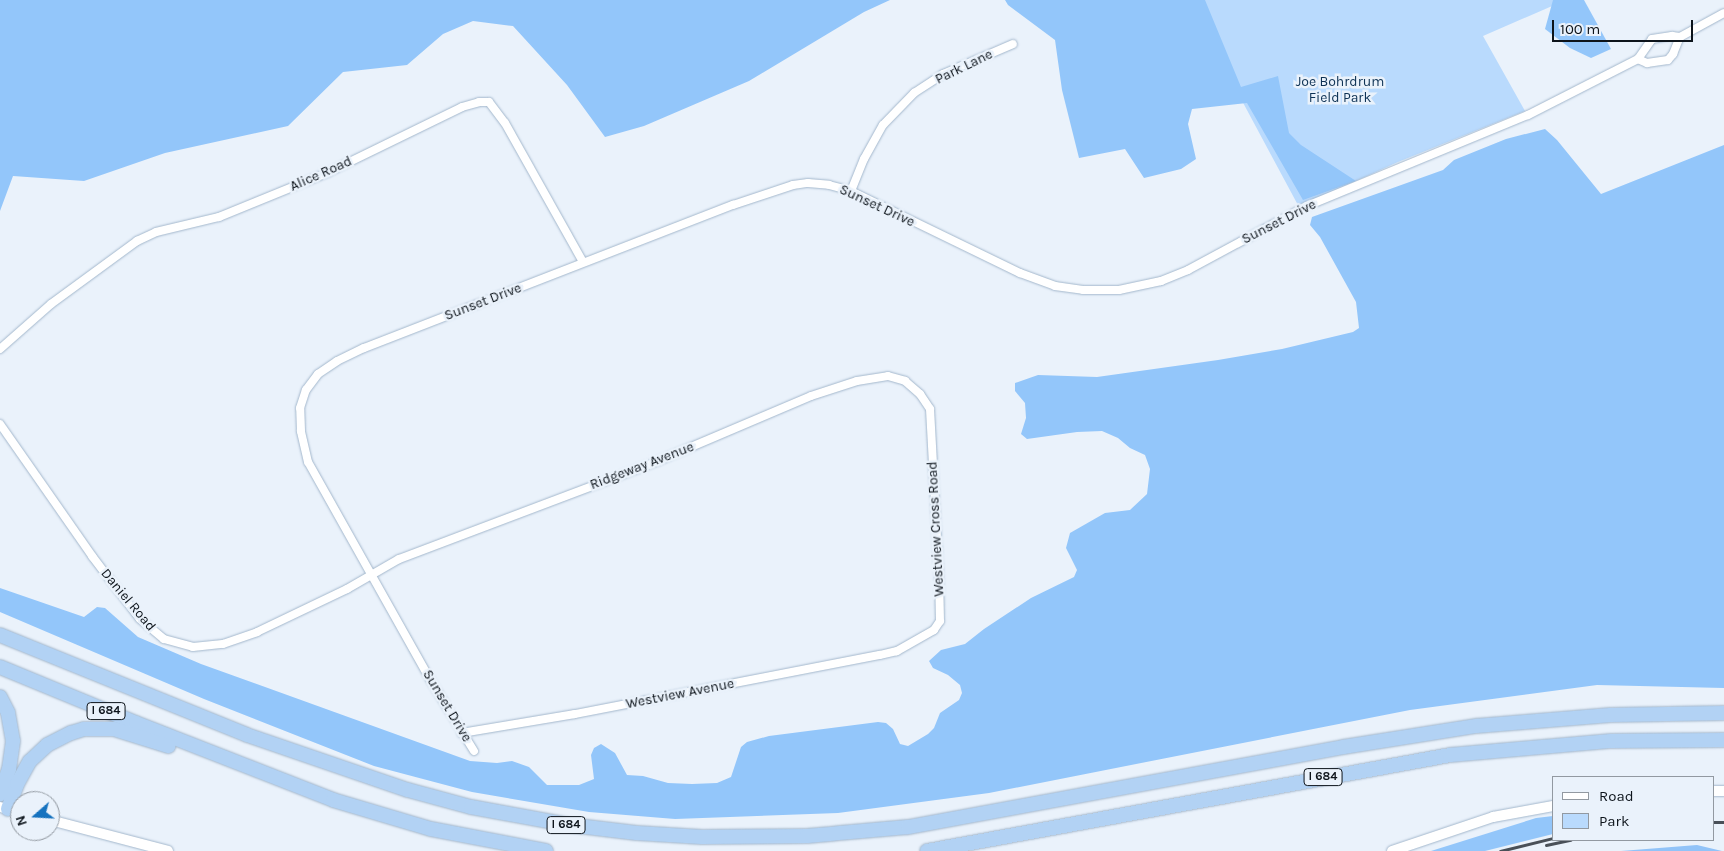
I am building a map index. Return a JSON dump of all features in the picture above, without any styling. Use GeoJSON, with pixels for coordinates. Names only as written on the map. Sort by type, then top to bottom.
{"type":"FeatureCollection","features":[{"type":"Feature","properties":{"kind":"highway","name":"I 684"},"geometry":{"type":"LineString","coordinates":[[0,635],[263,741],[408,790],[479,808],[570,825],[702,837],[807,836],[916,826],[1352,745],[1476,726],[1611,715],[1724,714]]}},
{"type":"Feature","properties":{"kind":"highway","name":"I 684"},"geometry":{"type":"LineString","coordinates":[[0,666],[299,789],[366,811],[466,837],[546,851]]}},
{"type":"Feature","properties":{"kind":"highway"},"geometry":{"type":"LineString","coordinates":[[0,697],[8,713],[13,741],[9,769],[0,794]]}},
{"type":"Feature","properties":{"kind":"highway"},"geometry":{"type":"LineString","coordinates":[[9,809],[23,772],[39,752],[59,738],[84,729],[114,729],[184,752],[212,753]]}},
{"type":"Feature","properties":{"kind":"highway","name":"I 684"},"geometry":{"type":"LineString","coordinates":[[927,851],[1450,755],[1595,742],[1724,740]]}},
{"type":"Feature","properties":{"kind":"main road"},"geometry":{"type":"LineString","coordinates":[[1392,851],[1494,816],[1552,806]]}},
{"type":"Feature","properties":{"kind":"main road"},"geometry":{"type":"LineString","coordinates":[[60,823],[168,851]]}},
{"type":"Feature","properties":{"kind":"street"},"geometry":{"type":"LineString","coordinates":[[1680,37],[1668,60],[1646,63],[1638,59],[1652,39],[1672,36],[1680,37],[1724,14]]}},
{"type":"Feature","properties":{"kind":"street","name":"Park Lane"},"geometry":{"type":"LineString","coordinates":[[851,191],[864,159],[883,125],[914,93],[943,74],[1013,44]]}},
{"type":"Feature","properties":{"kind":"street","name":"Sunset Drive"},"geometry":{"type":"LineString","coordinates":[[474,751],[371,575],[308,462],[301,431],[300,408],[306,390],[318,374],[336,361],[364,348],[733,205],[808,183],[830,185],[851,191],[883,208],[1038,280],[1055,286],[1083,290],[1119,290],[1161,281],[1188,270],[1307,206],[1528,115],[1638,59]]}},
{"type":"Feature","properties":{"kind":"street","name":"Alice Road"},"geometry":{"type":"LineString","coordinates":[[0,349],[51,304],[137,241],[156,232],[219,217],[329,172],[462,107],[478,102],[489,102],[505,123],[583,262]]}},
{"type":"Feature","properties":{"kind":"street","name":"Ridgeway Avenue"},"geometry":{"type":"LineString","coordinates":[[371,575],[399,559],[658,461],[811,396],[857,382],[888,376],[905,381],[914,388]]}},
{"type":"Feature","properties":{"kind":"street","name":"Westview Cross Road"},"geometry":{"type":"LineString","coordinates":[[897,651],[934,630],[940,620],[930,409],[914,388]]}},
{"type":"Feature","properties":{"kind":"street","name":"Daniel Road"},"geometry":{"type":"LineString","coordinates":[[0,424],[128,603],[152,631],[164,640],[193,647],[223,644],[326,600],[371,575]]}},
{"type":"Feature","properties":{"kind":"street","name":"Westview Avenue"},"geometry":{"type":"LineString","coordinates":[[462,733],[575,714],[897,651]]}},
{"type":"Feature","properties":{"kind":"green space","name":"Joe Bohrdrum Field Park"},"geometry":{"type":"Polygon","coordinates":[[[1188,0],[1566,0],[1483,36],[1525,111],[1398,162],[1299,207],[1188,0]]]}},
{"type":"Feature","properties":{"kind":"shaded area"},"geometry":{"type":"Polygon","coordinates":[[[0,0],[890,0],[864,12],[749,81],[644,126],[605,137],[567,85],[513,26],[473,21],[443,34],[407,65],[343,72],[288,126],[165,153],[84,181],[13,176],[0,211],[0,0]]]}},
{"type":"Feature","properties":{"kind":"shaded area"},"geometry":{"type":"Polygon","coordinates":[[[1005,0],[1205,0],[1241,87],[1278,76],[1289,133],[1301,145],[1356,181],[1303,200],[1247,103],[1192,109],[1188,124],[1196,159],[1181,169],[1144,178],[1125,149],[1079,158],[1062,90],[1055,40],[1008,5],[1005,0]]]}},
{"type":"Feature","properties":{"kind":"shaded area"},"geometry":{"type":"Polygon","coordinates":[[[1553,0],[1584,0],[1611,49],[1591,58],[1570,48],[1545,29],[1553,0]]]}},
{"type":"Feature","properties":{"kind":"shaded area"},"geometry":{"type":"Polygon","coordinates":[[[1545,129],[1557,140],[1601,194],[1724,145],[1724,688],[1597,685],[1410,710],[989,793],[838,813],[675,819],[589,812],[472,792],[374,766],[204,699],[0,612],[0,588],[84,617],[97,607],[105,608],[138,637],[201,664],[470,761],[497,763],[512,761],[529,767],[547,785],[579,785],[594,779],[591,755],[594,748],[601,744],[615,753],[627,775],[643,776],[668,783],[692,784],[717,783],[731,777],[741,747],[747,742],[769,736],[878,722],[886,723],[893,729],[900,744],[908,746],[928,734],[934,728],[940,713],[959,700],[962,693],[960,685],[948,675],[933,668],[929,661],[941,650],[965,644],[1031,598],[1074,577],[1077,570],[1066,548],[1070,533],[1105,513],[1130,510],[1147,494],[1150,469],[1145,455],[1130,448],[1118,438],[1102,431],[1077,432],[1027,439],[1021,434],[1026,418],[1025,403],[1015,391],[1015,383],[1038,375],[1097,377],[1218,360],[1282,349],[1353,332],[1359,328],[1356,302],[1320,237],[1310,225],[1312,217],[1443,170],[1454,160],[1506,139],[1545,129]]]}},
{"type":"Feature","properties":{"kind":"shaded area"},"geometry":{"type":"Polygon","coordinates":[[[1552,816],[1552,834],[1485,851],[1431,851],[1536,818],[1552,816]]]}},
{"type":"Feature","properties":{"kind":"shaded area"},"geometry":{"type":"Polygon","coordinates":[[[1697,845],[1722,851],[1621,851],[1697,845]]]}},
{"type":"Feature","properties":{"kind":"railway"},"geometry":{"type":"LineString","coordinates":[[1714,822],[1724,822]]}},
{"type":"Feature","properties":{"kind":"railway"},"geometry":{"type":"LineString","coordinates":[[1500,851],[1552,838]]}},
{"type":"Feature","properties":{"kind":"railway"},"geometry":{"type":"LineString","coordinates":[[1546,845],[1565,841]]}}]}
